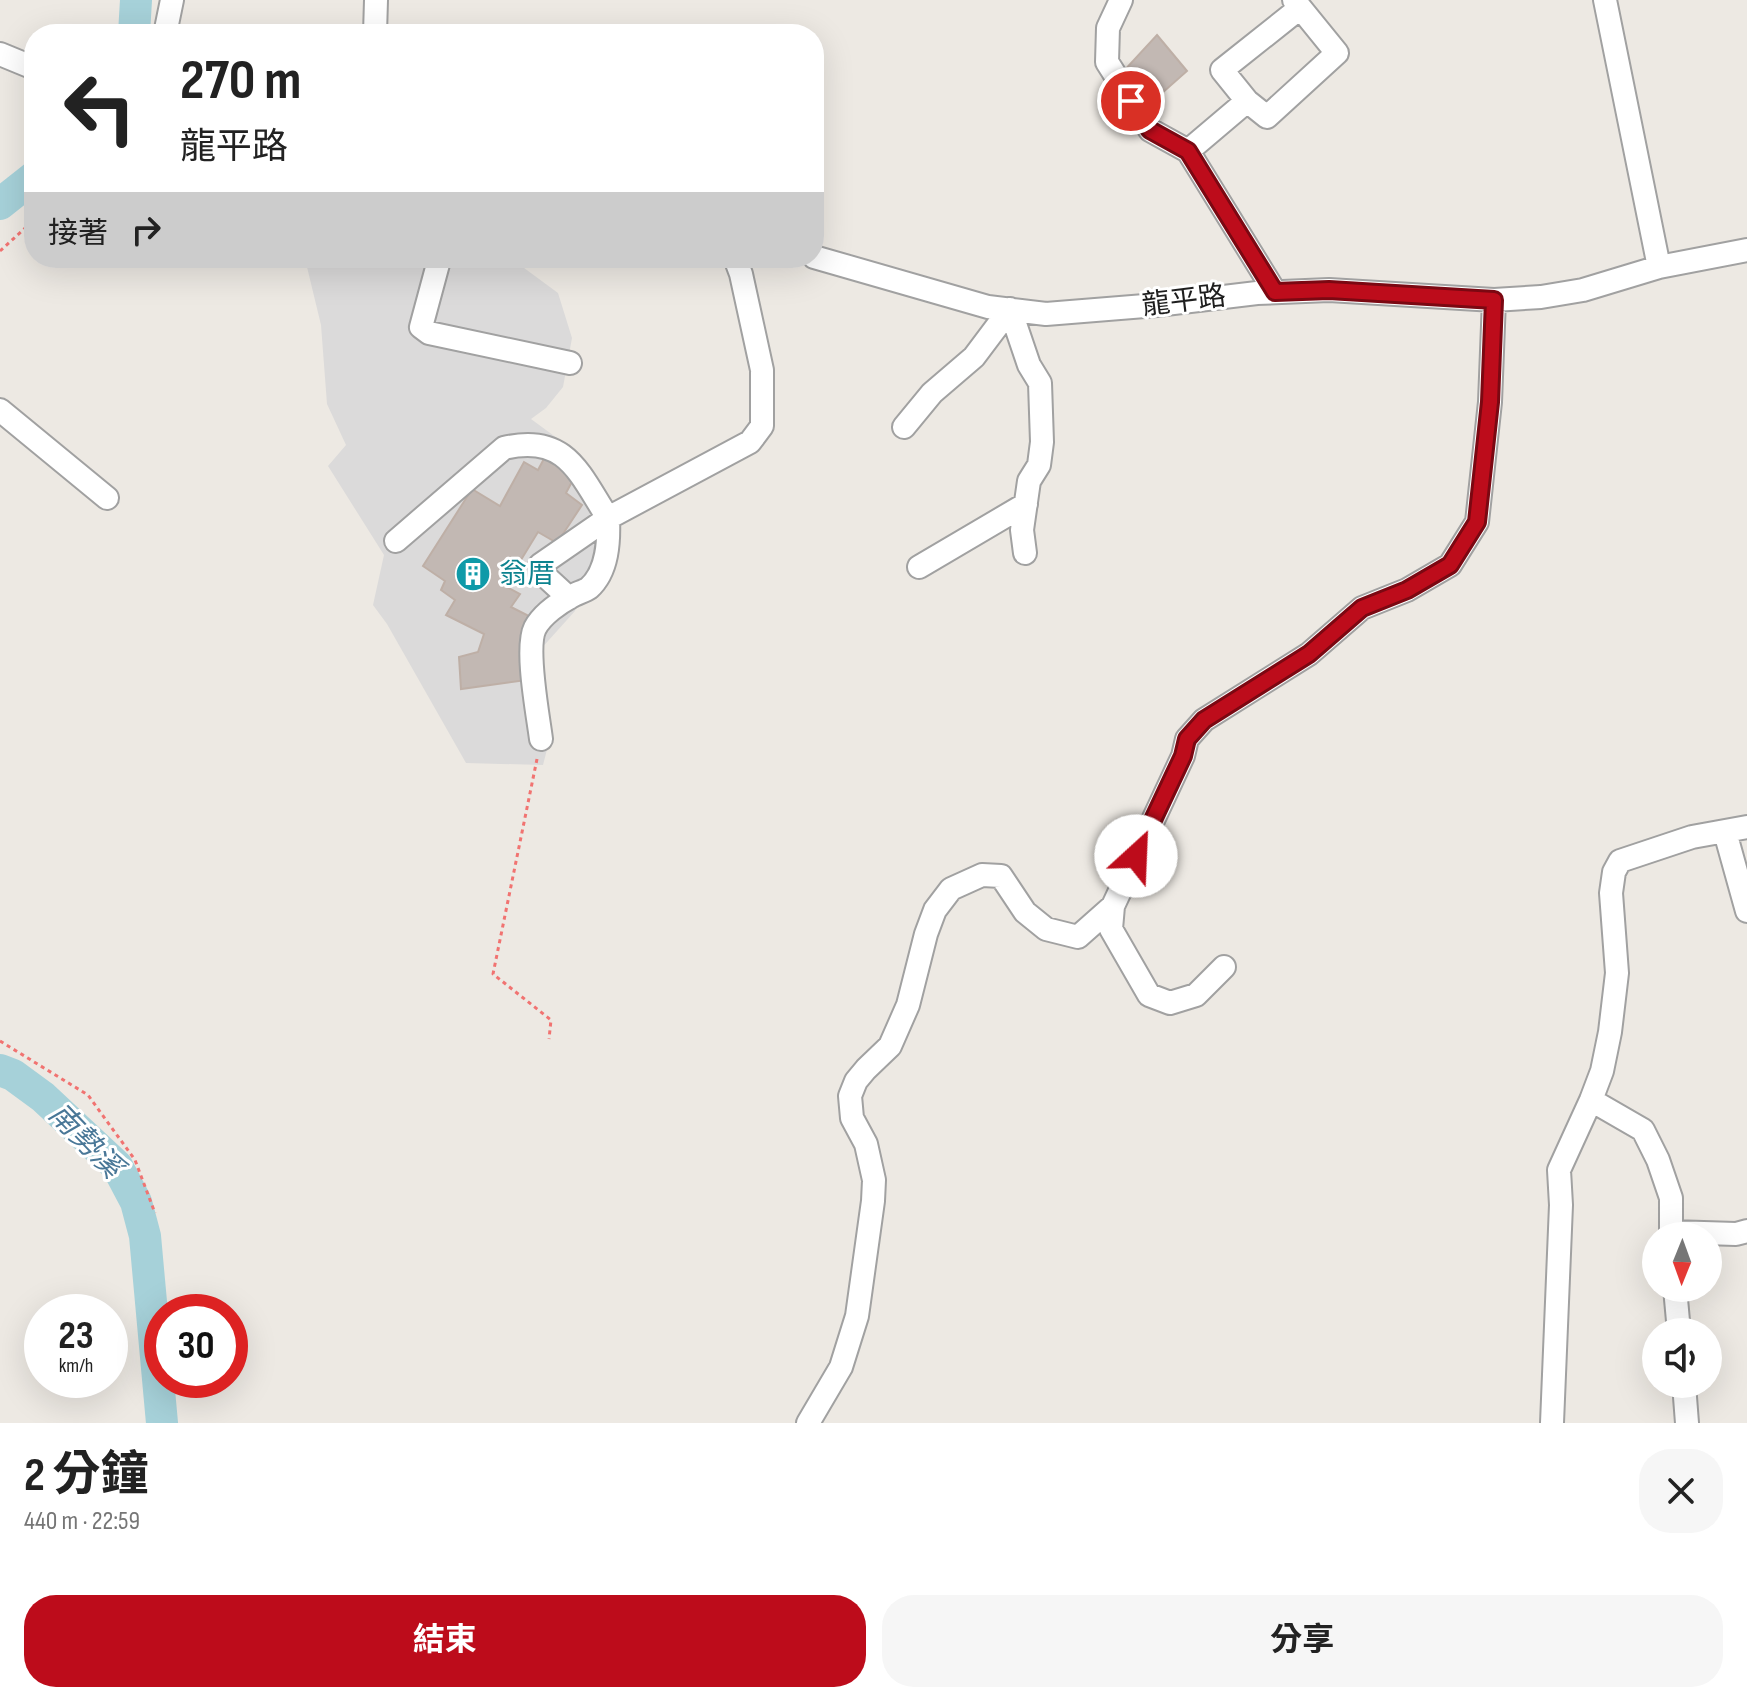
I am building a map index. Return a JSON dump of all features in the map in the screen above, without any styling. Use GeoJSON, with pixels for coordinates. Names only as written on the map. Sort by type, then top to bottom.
{"type":"FeatureCollection","features":[{"type":"Feature","properties":{"kind":"street"},"geometry":{"type":"LineString","coordinates":[[167,24],[172,0]]}},
{"type":"Feature","properties":{"kind":"street"},"geometry":{"type":"LineString","coordinates":[[375,24],[376,0]]}},
{"type":"Feature","properties":{"kind":"street"},"geometry":{"type":"LineString","coordinates":[[1121,0],[1108,28],[1107,62],[1150,130],[1188,151],[1275,292]]}},
{"type":"Feature","properties":{"kind":"street"},"geometry":{"type":"LineString","coordinates":[[1605,0],[1659,267]]}},
{"type":"Feature","properties":{"kind":"street"},"geometry":{"type":"LineString","coordinates":[[1297,4],[1337,53],[1267,117],[1247,101],[1222,70],[1297,4]]}},
{"type":"Feature","properties":{"kind":"street"},"geometry":{"type":"LineString","coordinates":[[0,54],[24,64]]}},
{"type":"Feature","properties":{"kind":"street"},"geometry":{"type":"LineString","coordinates":[[1188,151],[1247,101]]}},
{"type":"Feature","properties":{"kind":"street","name":"龍平路"},"geometry":{"type":"LineString","coordinates":[[824,260],[975,303],[1046,314],[1275,292],[1329,290],[1494,300],[1541,297],[1583,290],[1659,267],[1747,250]]}},
{"type":"Feature","properties":{"kind":"street"},"geometry":{"type":"LineString","coordinates":[[437,268],[421,327],[429,333],[570,363]]}},
{"type":"Feature","properties":{"kind":"street"},"geometry":{"type":"LineString","coordinates":[[569,598],[544,575],[540,565],[608,518],[750,442],[762,426],[762,370],[739,268]]}},
{"type":"Feature","properties":{"kind":"street"},"geometry":{"type":"LineString","coordinates":[[1224,967],[1196,995],[1170,1003],[1149,995],[1111,929],[1113,906],[1183,756],[1187,739],[1204,720],[1309,654],[1362,608],[1407,590],[1450,565],[1477,522],[1490,402],[1494,300]]}},
{"type":"Feature","properties":{"kind":"street"},"geometry":{"type":"LineString","coordinates":[[904,427],[932,393],[974,357],[1010,309]]}},
{"type":"Feature","properties":{"kind":"street"},"geometry":{"type":"LineString","coordinates":[[1010,309],[1029,365],[1040,383],[1042,442],[1039,465],[1029,481],[1022,530],[1025,553]]}},
{"type":"Feature","properties":{"kind":"street"},"geometry":{"type":"LineString","coordinates":[[0,410],[107,498]]}},
{"type":"Feature","properties":{"kind":"street"},"geometry":{"type":"LineString","coordinates":[[396,541],[504,448],[537,444],[553,448],[575,467],[608,518],[609,541],[602,571],[589,588],[548,613],[535,629],[531,645],[541,739]]}},
{"type":"Feature","properties":{"kind":"street"},"geometry":{"type":"LineString","coordinates":[[919,567],[1026,504]]}},
{"type":"Feature","properties":{"kind":"street"},"geometry":{"type":"LineString","coordinates":[[1552,1423],[1561,1205],[1559,1170],[1602,1071],[1617,973],[1611,893],[1614,872],[1620,861],[1692,837],[1747,827]]}},
{"type":"Feature","properties":{"kind":"street"},"geometry":{"type":"LineString","coordinates":[[1725,832],[1747,911]]}},
{"type":"Feature","properties":{"kind":"street"},"geometry":{"type":"LineString","coordinates":[[808,1423],[841,1367],[857,1316],[873,1201],[874,1180],[866,1144],[852,1118],[850,1096],[856,1081],[890,1046],[908,1005],[935,910],[951,889],[982,875],[1001,876],[1025,912],[1046,929],[1078,937],[1113,906]]}},
{"type":"Feature","properties":{"kind":"street"},"geometry":{"type":"LineString","coordinates":[[1591,1100],[1643,1130],[1658,1160],[1671,1198],[1671,1222]]}},
{"type":"Feature","properties":{"kind":"street"},"geometry":{"type":"LineString","coordinates":[[1722,1234],[1747,1231]]}},
{"type":"Feature","properties":{"kind":"street"},"geometry":{"type":"LineString","coordinates":[[1685,1398],[1687,1423]]}},
{"type":"Feature","properties":{"kind":"path"},"geometry":{"type":"LineString","coordinates":[[0,251],[24,229]]}},
{"type":"Feature","properties":{"kind":"path"},"geometry":{"type":"LineString","coordinates":[[541,739],[493,974],[551,1020],[549,1039]]}},
{"type":"Feature","properties":{"kind":"path"},"geometry":{"type":"LineString","coordinates":[[0,1041],[88,1095],[135,1160],[155,1213]]}},
{"type":"Feature","properties":{"kind":"shaded area"},"geometry":{"type":"Polygon","coordinates":[[[307,268],[524,268],[558,293],[572,338],[563,387],[546,408],[531,419],[576,452],[598,479],[613,507],[608,540],[575,611],[539,651],[551,734],[543,765],[466,763],[387,624],[373,605],[384,555],[328,466],[346,445],[327,404],[321,325],[307,268]]]}},
{"type":"Feature","properties":{"kind":"building"},"geometry":{"type":"Polygon","coordinates":[[[1157,35],[1187,71],[1144,109],[1120,75],[1157,35]]]}},
{"type":"Feature","properties":{"kind":"building","name":"翁厝"},"geometry":{"type":"Polygon","coordinates":[[[546,455],[575,476],[566,493],[582,505],[557,543],[538,532],[505,586],[520,594],[511,607],[529,616],[525,648],[527,680],[461,689],[459,657],[478,652],[484,634],[446,615],[455,600],[441,590],[445,581],[423,566],[472,489],[500,506],[524,462],[538,470],[546,455]]]}},
{"type":"Feature","properties":{"kind":"waterway","name":"南勢溪"},"geometry":{"type":"LineString","coordinates":[[135,24],[136,0]]}},
{"type":"Feature","properties":{"kind":"waterway","name":"南勢溪"},"geometry":{"type":"LineString","coordinates":[[0,204],[24,185]]}},
{"type":"Feature","properties":{"kind":"waterway","name":"南勢溪"},"geometry":{"type":"LineString","coordinates":[[0,1070],[13,1075],[43,1097],[117,1166],[136,1202],[145,1236],[162,1423]]}},
{"type":"Feature","properties":{"kind":"place","name":"翁厝"},"geometry":{"type":"Point","coordinates":[473,574]}},
{"type":"Feature","properties":{"kind":"route"},"geometry":{"type":"LineString","coordinates":[[1131,101],[1150,130],[1188,151],[1275,292],[1329,290],[1494,300],[1490,402],[1477,522],[1450,565],[1407,590],[1362,608],[1309,654],[1204,720],[1187,739],[1183,756],[1136,856]]}}]}
